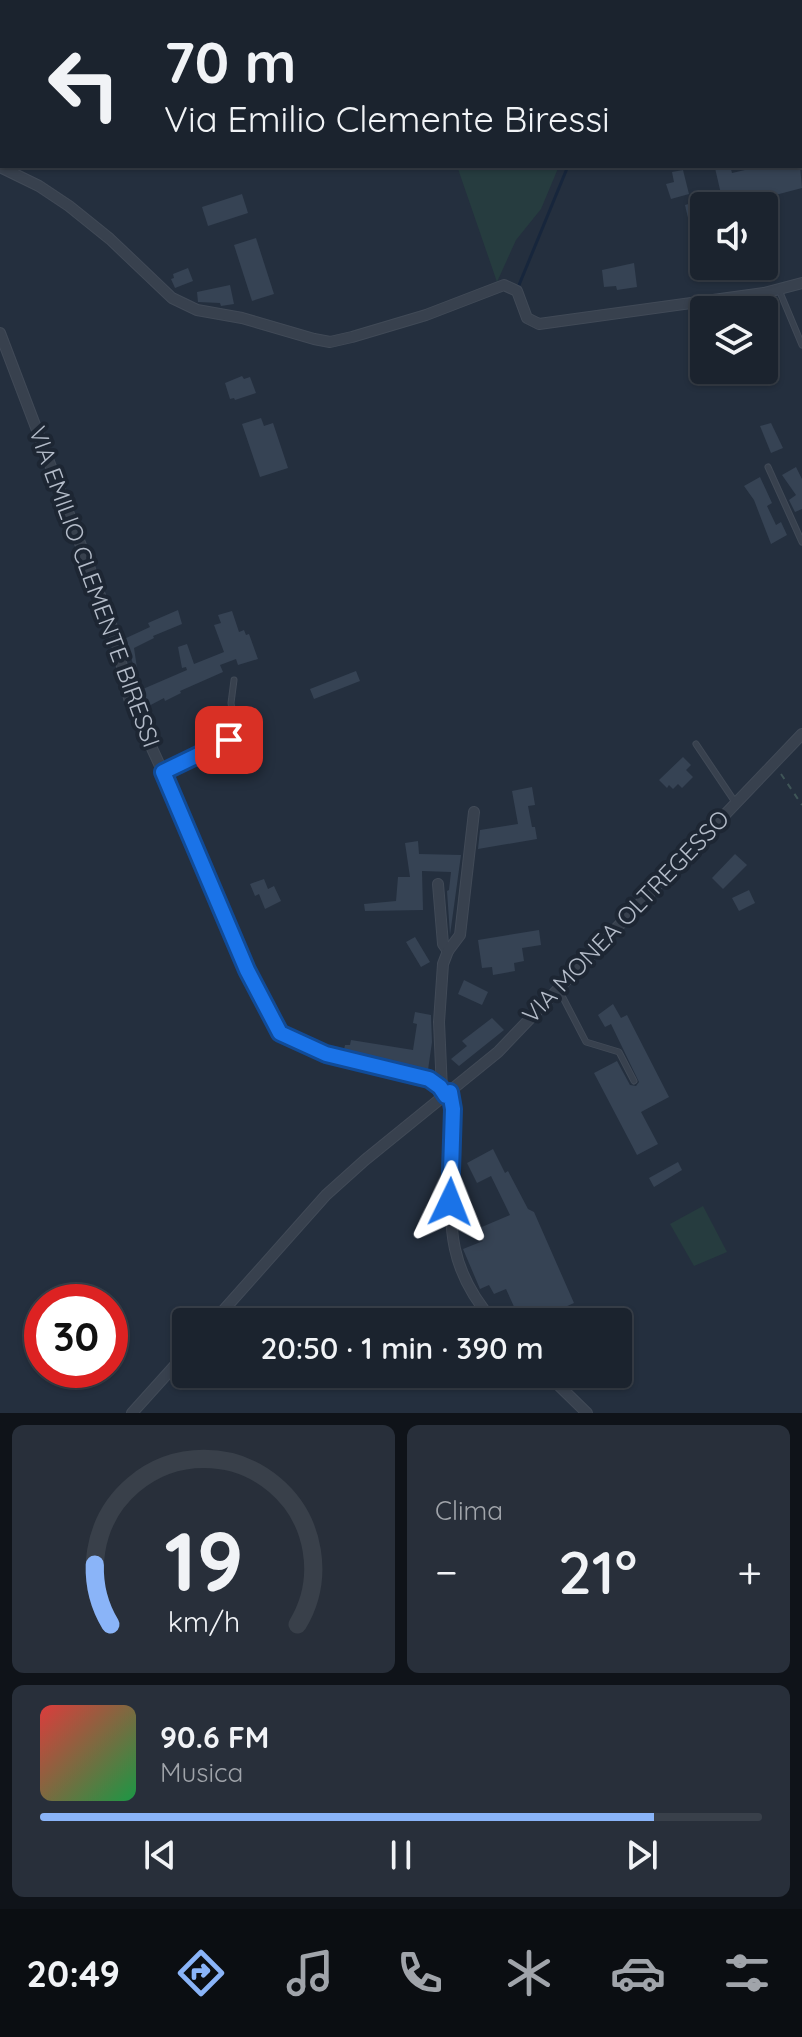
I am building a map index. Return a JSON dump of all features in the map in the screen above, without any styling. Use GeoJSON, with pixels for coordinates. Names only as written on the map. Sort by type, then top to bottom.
{"type":"FeatureCollection","features":[{"type":"Feature","properties":{"kind":"street"},"geometry":{"type":"LineString","coordinates":[[2,168],[39,186],[69,206],[110,239],[172,298],[197,310],[242,318],[330,342],[426,315],[504,285],[517,291],[527,318],[539,324],[802,283]]}},
{"type":"Feature","properties":{"kind":"street","name":"VIA EMILIO CLEMENTE BIRESSI"},"geometry":{"type":"LineString","coordinates":[[0,333],[115,635],[129,698],[247,970],[280,1033],[326,1054],[429,1079],[445,1092]]}},
{"type":"Feature","properties":{"kind":"street","name":"VIA MONEA OLTREGESSO"},"geometry":{"type":"LineString","coordinates":[[225,1308],[326,1195],[445,1092],[498,1052],[802,734]]}},
{"type":"Feature","properties":{"kind":"street"},"geometry":{"type":"LineString","coordinates":[[474,812],[460,935],[443,964],[439,1022],[441,1073],[453,1109],[450,1202],[455,1258],[482,1308]]}},
{"type":"Feature","properties":{"kind":"street"},"geometry":{"type":"LineString","coordinates":[[438,884],[443,944],[448,951]]}},
{"type":"Feature","properties":{"kind":"street"},"geometry":{"type":"LineString","coordinates":[[429,1079],[441,1073]]}},
{"type":"Feature","properties":{"kind":"street"},"geometry":{"type":"LineString","coordinates":[[132,1413],[172,1369]]}},
{"type":"Feature","properties":{"kind":"street"},"geometry":{"type":"LineString","coordinates":[[561,1388],[587,1413]]}},
{"type":"Feature","properties":{"kind":"lane"},"geometry":{"type":"LineString","coordinates":[[779,289],[802,345]]}},
{"type":"Feature","properties":{"kind":"lane"},"geometry":{"type":"LineString","coordinates":[[768,467],[802,542]]}},
{"type":"Feature","properties":{"kind":"lane"},"geometry":{"type":"LineString","coordinates":[[163,772],[229,740],[235,728],[231,703],[234,680]]}},
{"type":"Feature","properties":{"kind":"lane"},"geometry":{"type":"LineString","coordinates":[[696,744],[736,803]]}},
{"type":"Feature","properties":{"kind":"lane"},"geometry":{"type":"LineString","coordinates":[[559,989],[586,1042],[619,1052],[634,1081]]}},
{"type":"Feature","properties":{"kind":"path"},"geometry":{"type":"LineString","coordinates":[[772,765],[791,786],[802,805]]}},
{"type":"Feature","properties":{"kind":"green space"},"geometry":{"type":"Polygon","coordinates":[[[458,168],[558,168],[541,209],[516,240],[497,282],[458,168]]]}},
{"type":"Feature","properties":{"kind":"green space"},"geometry":{"type":"Polygon","coordinates":[[[703,1206],[727,1252],[694,1266],[670,1224],[703,1206]]]}},
{"type":"Feature","properties":{"kind":"building"},"geometry":{"type":"Polygon","coordinates":[[[715,168],[731,168],[732,173],[753,168],[800,168],[802,188],[778,194],[736,190],[721,192],[715,168]]]}},
{"type":"Feature","properties":{"kind":"building"},"geometry":{"type":"Polygon","coordinates":[[[683,170],[689,194],[671,199],[666,184],[674,182],[672,172],[683,170]]]}},
{"type":"Feature","properties":{"kind":"building"},"geometry":{"type":"Polygon","coordinates":[[[242,194],[248,213],[208,226],[202,207],[242,194]]]}},
{"type":"Feature","properties":{"kind":"building"},"geometry":{"type":"Polygon","coordinates":[[[690,204],[688,218],[685,205],[690,204]]]}},
{"type":"Feature","properties":{"kind":"building"},"geometry":{"type":"Polygon","coordinates":[[[256,238],[274,294],[252,301],[234,245],[256,238]]]}},
{"type":"Feature","properties":{"kind":"building"},"geometry":{"type":"Polygon","coordinates":[[[634,263],[637,287],[617,290],[616,286],[604,287],[602,270],[634,263]]]}},
{"type":"Feature","properties":{"kind":"building"},"geometry":{"type":"Polygon","coordinates":[[[188,268],[193,281],[175,288],[171,279],[174,278],[173,274],[188,268]]]}},
{"type":"Feature","properties":{"kind":"building"},"geometry":{"type":"Polygon","coordinates":[[[230,285],[234,304],[221,306],[220,303],[198,302],[197,292],[230,285]]]}},
{"type":"Feature","properties":{"kind":"building"},"geometry":{"type":"Polygon","coordinates":[[[242,376],[244,379],[250,377],[256,393],[230,399],[225,383],[242,376]]]}},
{"type":"Feature","properties":{"kind":"building"},"geometry":{"type":"Polygon","coordinates":[[[261,418],[264,426],[273,423],[288,468],[260,477],[242,424],[261,418]]]}},
{"type":"Feature","properties":{"kind":"building"},"geometry":{"type":"Polygon","coordinates":[[[771,423],[783,448],[771,453],[760,426],[771,423]]]}},
{"type":"Feature","properties":{"kind":"building"},"geometry":{"type":"Polygon","coordinates":[[[796,467],[802,479],[802,509],[795,512],[789,500],[796,495],[782,475],[796,467]]]}},
{"type":"Feature","properties":{"kind":"building"},"geometry":{"type":"Polygon","coordinates":[[[760,477],[772,503],[767,506],[776,525],[781,522],[787,535],[771,544],[754,500],[744,486],[760,477]]]}},
{"type":"Feature","properties":{"kind":"building"},"geometry":{"type":"Polygon","coordinates":[[[178,610],[182,624],[134,648],[135,669],[124,639],[150,627],[148,623],[178,610]]]}},
{"type":"Feature","properties":{"kind":"building"},"geometry":{"type":"Polygon","coordinates":[[[232,611],[239,632],[244,630],[246,635],[249,634],[258,659],[238,665],[236,659],[220,665],[223,672],[143,709],[136,692],[187,670],[186,667],[182,668],[178,647],[187,644],[194,664],[224,652],[214,625],[221,623],[218,615],[232,611]]]}},
{"type":"Feature","properties":{"kind":"building"},"geometry":{"type":"Polygon","coordinates":[[[356,671],[360,681],[314,699],[310,689],[356,671]]]}},
{"type":"Feature","properties":{"kind":"building"},"geometry":{"type":"Polygon","coordinates":[[[683,757],[691,765],[686,770],[693,777],[682,788],[678,784],[673,789],[669,785],[667,788],[659,780],[683,757]]]}},
{"type":"Feature","properties":{"kind":"building"},"geometry":{"type":"Polygon","coordinates":[[[532,787],[535,805],[528,806],[537,839],[478,849],[480,830],[518,824],[512,791],[532,787]]]}},
{"type":"Feature","properties":{"kind":"building"},"geometry":{"type":"Polygon","coordinates":[[[418,841],[419,854],[461,855],[450,935],[447,891],[451,872],[422,871],[423,910],[365,911],[364,904],[396,901],[398,877],[410,877],[405,843],[418,841]]]}},
{"type":"Feature","properties":{"kind":"building"},"geometry":{"type":"Polygon","coordinates":[[[735,854],[747,865],[723,889],[712,878],[735,854]]]}},
{"type":"Feature","properties":{"kind":"building"},"geometry":{"type":"Polygon","coordinates":[[[264,879],[268,889],[274,886],[281,901],[265,909],[259,894],[255,896],[250,884],[264,879]]]}},
{"type":"Feature","properties":{"kind":"building"},"geometry":{"type":"Polygon","coordinates":[[[749,890],[755,903],[739,911],[732,898],[749,890]]]}},
{"type":"Feature","properties":{"kind":"building"},"geometry":{"type":"Polygon","coordinates":[[[539,930],[541,945],[522,948],[524,961],[514,963],[515,971],[493,975],[492,967],[482,968],[478,940],[539,930]]]}},
{"type":"Feature","properties":{"kind":"building"},"geometry":{"type":"Polygon","coordinates":[[[415,937],[430,962],[421,967],[406,942],[415,937]]]}},
{"type":"Feature","properties":{"kind":"building"},"geometry":{"type":"Polygon","coordinates":[[[464,980],[488,992],[482,1005],[458,994],[464,980]]]}},
{"type":"Feature","properties":{"kind":"building"},"geometry":{"type":"Polygon","coordinates":[[[613,1004],[621,1018],[627,1015],[669,1097],[641,1112],[658,1144],[637,1155],[594,1073],[617,1061],[630,1085],[636,1086],[639,1082],[611,1024],[605,1027],[598,1015],[613,1004]]]}},
{"type":"Feature","properties":{"kind":"building"},"geometry":{"type":"Polygon","coordinates":[[[415,1012],[431,1015],[432,1042],[428,1070],[344,1050],[351,1040],[413,1050],[417,1024],[413,1023],[415,1012]]]}},
{"type":"Feature","properties":{"kind":"building"},"geometry":{"type":"Polygon","coordinates":[[[492,1018],[504,1030],[459,1066],[451,1059],[467,1046],[462,1041],[492,1018]]]}},
{"type":"Feature","properties":{"kind":"building"},"geometry":{"type":"Polygon","coordinates":[[[493,1149],[528,1209],[534,1212],[574,1303],[563,1308],[515,1308],[506,1289],[494,1294],[489,1285],[480,1289],[463,1249],[483,1241],[477,1229],[510,1215],[491,1176],[477,1183],[467,1163],[493,1149]]]}},
{"type":"Feature","properties":{"kind":"building"},"geometry":{"type":"Polygon","coordinates":[[[678,1162],[682,1170],[654,1187],[649,1178],[678,1162]]]}},
{"type":"Feature","properties":{"kind":"waterway"},"geometry":{"type":"LineString","coordinates":[[519,285],[567,168]]}},
{"type":"Feature","properties":{"kind":"route"},"geometry":{"type":"LineString","coordinates":[[229,740],[163,772],[247,970],[280,1033],[326,1054],[429,1079],[446,1096],[450,1092],[453,1109],[450,1202]]}}]}
